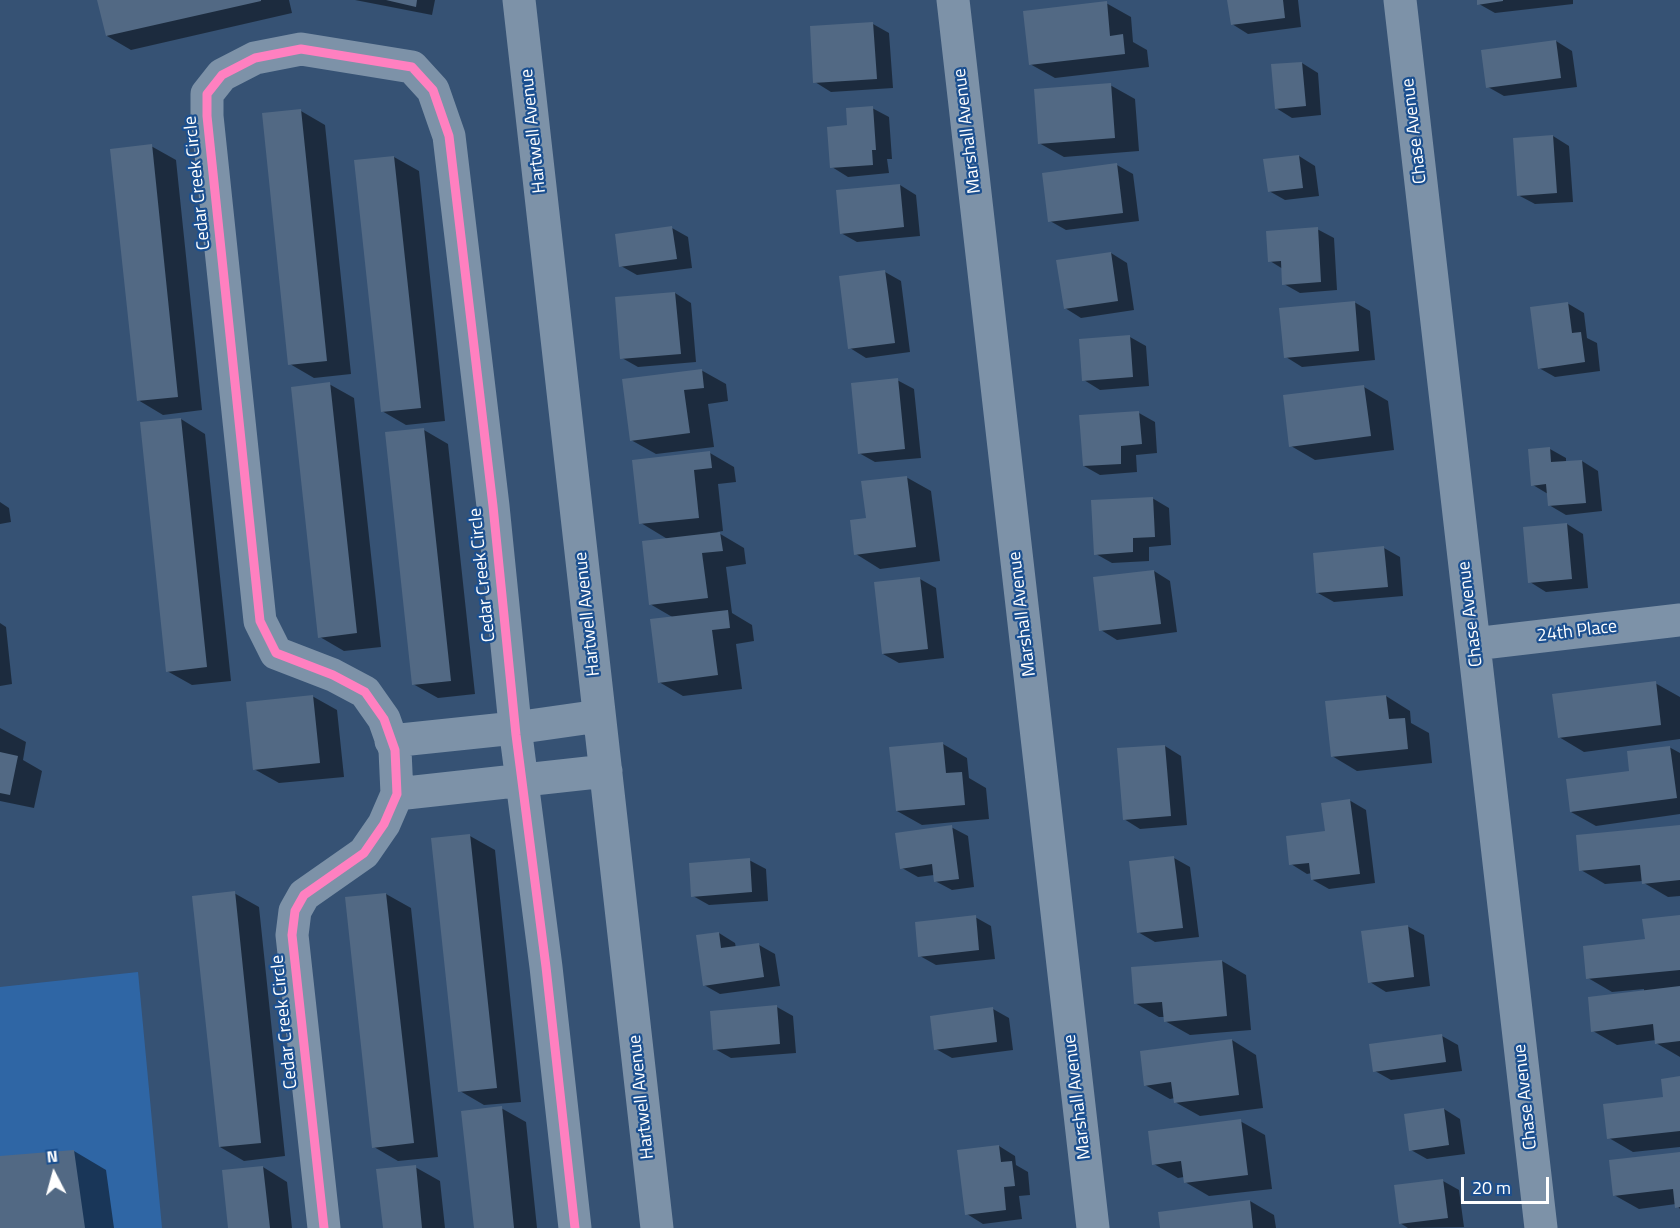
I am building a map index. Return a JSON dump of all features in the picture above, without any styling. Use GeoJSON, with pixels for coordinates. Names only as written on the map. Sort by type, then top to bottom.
{"type":"FeatureCollection","features":[{"type":"Feature","properties":{"kind":"street","name":"Hartwell Avenue"},"geometry":{"type":"LineString","coordinates":[[519,0],[657,1228]]}},
{"type":"Feature","properties":{"kind":"street","name":"Marshall Avenue"},"geometry":{"type":"LineString","coordinates":[[953,0],[1094,1228]]}},
{"type":"Feature","properties":{"kind":"street","name":"Chase Avenue"},"geometry":{"type":"LineString","coordinates":[[1400,0],[1541,1228]]}},
{"type":"Feature","properties":{"kind":"street","name":"Cedar Creek Circle"},"geometry":{"type":"LineString","coordinates":[[324,1228],[292,935],[295,911],[304,895],[364,853],[384,824],[397,794],[395,750],[384,720],[365,692],[333,675],[276,653],[260,621],[207,116],[207,94],[222,75],[255,58],[301,49],[412,67],[434,90],[449,136],[492,495],[515,728],[546,967],[575,1228]]}},
{"type":"Feature","properties":{"kind":"street","name":"24th Place"},"geometry":{"type":"LineString","coordinates":[[1474,644],[1680,620]]}},
{"type":"Feature","properties":{"kind":"street"},"geometry":{"type":"LineString","coordinates":[[391,741],[515,728],[599,716]]}},
{"type":"Feature","properties":{"kind":"street"},"geometry":{"type":"LineString","coordinates":[[397,794],[606,771]]}},
{"type":"Feature","properties":{"kind":"shaded area"},"geometry":{"type":"Polygon","coordinates":[[[138,972],[162,1228],[0,1228],[0,987],[138,972]]]}},
{"type":"Feature","properties":{"kind":"building"},"geometry":{"type":"Polygon","coordinates":[[[97,0],[261,0],[261,1],[106,36],[97,0]]]}},
{"type":"Feature","properties":{"kind":"building"},"geometry":{"type":"Polygon","coordinates":[[[386,0],[417,0],[416,7],[386,0]]]}},
{"type":"Feature","properties":{"kind":"building"},"geometry":{"type":"Polygon","coordinates":[[[1227,0],[1283,0],[1285,18],[1231,25],[1227,0]]]}},
{"type":"Feature","properties":{"kind":"building"},"geometry":{"type":"Polygon","coordinates":[[[1477,0],[1503,0],[1503,1],[1477,5],[1477,0]]]}},
{"type":"Feature","properties":{"kind":"building"},"geometry":{"type":"Polygon","coordinates":[[[1107,1],[1110,36],[1123,34],[1125,54],[1029,65],[1023,11],[1107,1]]]}},
{"type":"Feature","properties":{"kind":"building"},"geometry":{"type":"Polygon","coordinates":[[[873,22],[877,79],[813,83],[810,26],[873,22]]]}},
{"type":"Feature","properties":{"kind":"building"},"geometry":{"type":"Polygon","coordinates":[[[1556,40],[1561,78],[1486,88],[1481,50],[1556,40]]]}},
{"type":"Feature","properties":{"kind":"building"},"geometry":{"type":"Polygon","coordinates":[[[1302,62],[1306,106],[1275,109],[1271,64],[1302,62]]]}},
{"type":"Feature","properties":{"kind":"building"},"geometry":{"type":"Polygon","coordinates":[[[1111,83],[1115,138],[1038,144],[1034,89],[1111,83]]]}},
{"type":"Feature","properties":{"kind":"building"},"geometry":{"type":"Polygon","coordinates":[[[873,106],[876,150],[872,150],[873,165],[830,168],[827,127],[847,125],[846,108],[873,106]]]}},
{"type":"Feature","properties":{"kind":"building"},"geometry":{"type":"Polygon","coordinates":[[[301,109],[327,361],[288,365],[262,113],[301,109]]]}},
{"type":"Feature","properties":{"kind":"building"},"geometry":{"type":"Polygon","coordinates":[[[1553,135],[1557,193],[1517,196],[1513,138],[1553,135]]]}},
{"type":"Feature","properties":{"kind":"building"},"geometry":{"type":"Polygon","coordinates":[[[152,144],[178,397],[137,401],[110,149],[152,144]]]}},
{"type":"Feature","properties":{"kind":"building"},"geometry":{"type":"Polygon","coordinates":[[[1299,155],[1303,188],[1268,192],[1263,159],[1299,155]]]}},
{"type":"Feature","properties":{"kind":"building"},"geometry":{"type":"Polygon","coordinates":[[[394,156],[421,408],[381,412],[354,160],[394,156]]]}},
{"type":"Feature","properties":{"kind":"building"},"geometry":{"type":"Polygon","coordinates":[[[1117,163],[1123,213],[1048,222],[1042,173],[1117,163]]]}},
{"type":"Feature","properties":{"kind":"building"},"geometry":{"type":"Polygon","coordinates":[[[900,184],[904,227],[840,234],[836,190],[900,184]]]}},
{"type":"Feature","properties":{"kind":"building"},"geometry":{"type":"Polygon","coordinates":[[[672,226],[677,259],[619,267],[615,234],[672,226]]]}},
{"type":"Feature","properties":{"kind":"building"},"geometry":{"type":"Polygon","coordinates":[[[1318,227],[1321,282],[1282,285],[1281,261],[1268,262],[1266,231],[1318,227]]]}},
{"type":"Feature","properties":{"kind":"building"},"geometry":{"type":"Polygon","coordinates":[[[1111,252],[1118,301],[1064,309],[1056,260],[1111,252]]]}},
{"type":"Feature","properties":{"kind":"building"},"geometry":{"type":"Polygon","coordinates":[[[885,270],[895,343],[848,349],[839,276],[885,270]]]}},
{"type":"Feature","properties":{"kind":"building"},"geometry":{"type":"Polygon","coordinates":[[[675,292],[681,354],[620,359],[615,297],[675,292]]]}},
{"type":"Feature","properties":{"kind":"building"},"geometry":{"type":"Polygon","coordinates":[[[1355,301],[1359,351],[1284,358],[1279,308],[1355,301]]]}},
{"type":"Feature","properties":{"kind":"building"},"geometry":{"type":"Polygon","coordinates":[[[1568,302],[1572,333],[1581,332],[1585,362],[1538,369],[1530,307],[1568,302]]]}},
{"type":"Feature","properties":{"kind":"building"},"geometry":{"type":"Polygon","coordinates":[[[1130,335],[1133,377],[1082,381],[1079,339],[1130,335]]]}},
{"type":"Feature","properties":{"kind":"building"},"geometry":{"type":"Polygon","coordinates":[[[702,369],[704,388],[684,390],[690,433],[630,441],[622,379],[702,369]]]}},
{"type":"Feature","properties":{"kind":"building"},"geometry":{"type":"Polygon","coordinates":[[[898,378],[905,449],[858,454],[851,383],[898,378]]]}},
{"type":"Feature","properties":{"kind":"building"},"geometry":{"type":"Polygon","coordinates":[[[330,382],[357,633],[318,638],[291,387],[330,382]]]}},
{"type":"Feature","properties":{"kind":"building"},"geometry":{"type":"Polygon","coordinates":[[[1364,385],[1371,436],[1289,447],[1283,395],[1364,385]]]}},
{"type":"Feature","properties":{"kind":"building"},"geometry":{"type":"Polygon","coordinates":[[[1139,411],[1142,444],[1121,446],[1121,464],[1083,466],[1079,415],[1139,411]]]}},
{"type":"Feature","properties":{"kind":"building"},"geometry":{"type":"Polygon","coordinates":[[[181,418],[207,667],[166,672],[140,422],[181,418]]]}},
{"type":"Feature","properties":{"kind":"building"},"geometry":{"type":"Polygon","coordinates":[[[424,428],[451,681],[412,685],[385,432],[424,428]]]}},
{"type":"Feature","properties":{"kind":"building"},"geometry":{"type":"Polygon","coordinates":[[[1550,447],[1551,462],[1582,460],[1586,503],[1548,506],[1546,484],[1531,486],[1528,449],[1550,447]]]}},
{"type":"Feature","properties":{"kind":"building"},"geometry":{"type":"Polygon","coordinates":[[[710,451],[712,468],[694,470],[699,518],[639,524],[632,460],[710,451]]]}},
{"type":"Feature","properties":{"kind":"building"},"geometry":{"type":"Polygon","coordinates":[[[907,476],[916,547],[854,555],[850,520],[866,518],[861,481],[907,476]]]}},
{"type":"Feature","properties":{"kind":"building"},"geometry":{"type":"Polygon","coordinates":[[[1153,497],[1155,537],[1133,538],[1133,552],[1094,555],[1091,500],[1153,497]]]}},
{"type":"Feature","properties":{"kind":"building"},"geometry":{"type":"Polygon","coordinates":[[[1567,523],[1572,579],[1528,583],[1523,527],[1567,523]]]}},
{"type":"Feature","properties":{"kind":"building"},"geometry":{"type":"Polygon","coordinates":[[[720,532],[723,551],[702,553],[708,598],[649,605],[642,541],[720,532]]]}},
{"type":"Feature","properties":{"kind":"building"},"geometry":{"type":"Polygon","coordinates":[[[1384,546],[1388,587],[1316,593],[1313,553],[1384,546]]]}},
{"type":"Feature","properties":{"kind":"building"},"geometry":{"type":"Polygon","coordinates":[[[1154,570],[1161,624],[1099,631],[1093,577],[1154,570]]]}},
{"type":"Feature","properties":{"kind":"building"},"geometry":{"type":"Polygon","coordinates":[[[920,577],[928,649],[882,654],[874,582],[920,577]]]}},
{"type":"Feature","properties":{"kind":"building"},"geometry":{"type":"Polygon","coordinates":[[[728,610],[730,628],[712,630],[718,675],[658,683],[650,619],[728,610]]]}},
{"type":"Feature","properties":{"kind":"building"},"geometry":{"type":"Polygon","coordinates":[[[1656,681],[1661,725],[1558,738],[1552,694],[1656,681]]]}},
{"type":"Feature","properties":{"kind":"building"},"geometry":{"type":"Polygon","coordinates":[[[313,695],[320,763],[253,770],[246,702],[313,695]]]}},
{"type":"Feature","properties":{"kind":"building"},"geometry":{"type":"Polygon","coordinates":[[[1386,695],[1389,719],[1405,718],[1408,749],[1331,757],[1325,701],[1386,695]]]}},
{"type":"Feature","properties":{"kind":"building"},"geometry":{"type":"Polygon","coordinates":[[[943,742],[946,773],[962,772],[965,805],[896,811],[889,747],[943,742]]]}},
{"type":"Feature","properties":{"kind":"building"},"geometry":{"type":"Polygon","coordinates":[[[1165,745],[1171,816],[1123,820],[1117,748],[1165,745]]]}},
{"type":"Feature","properties":{"kind":"building"},"geometry":{"type":"Polygon","coordinates":[[[1670,746],[1677,798],[1570,812],[1566,779],[1629,771],[1627,751],[1670,746]]]}},
{"type":"Feature","properties":{"kind":"building"},"geometry":{"type":"Polygon","coordinates":[[[0,752],[18,756],[10,795],[0,793],[0,752]]]}},
{"type":"Feature","properties":{"kind":"building"},"geometry":{"type":"Polygon","coordinates":[[[1350,799],[1360,874],[1311,880],[1309,863],[1289,865],[1286,836],[1325,831],[1321,803],[1350,799]]]}},
{"type":"Feature","properties":{"kind":"building"},"geometry":{"type":"Polygon","coordinates":[[[952,825],[959,879],[934,882],[932,864],[900,869],[895,833],[952,825]]]}},
{"type":"Feature","properties":{"kind":"building"},"geometry":{"type":"Polygon","coordinates":[[[1680,825],[1680,880],[1642,884],[1640,865],[1579,871],[1576,835],[1680,825]]]}},
{"type":"Feature","properties":{"kind":"building"},"geometry":{"type":"Polygon","coordinates":[[[470,834],[497,1088],[458,1092],[431,838],[470,834]]]}},
{"type":"Feature","properties":{"kind":"building"},"geometry":{"type":"Polygon","coordinates":[[[1174,856],[1183,928],[1137,933],[1129,861],[1174,856]]]}},
{"type":"Feature","properties":{"kind":"building"},"geometry":{"type":"Polygon","coordinates":[[[750,858],[752,892],[691,897],[689,863],[750,858]]]}},
{"type":"Feature","properties":{"kind":"building"},"geometry":{"type":"Polygon","coordinates":[[[235,891],[261,1143],[219,1147],[192,896],[235,891]]]}},
{"type":"Feature","properties":{"kind":"building"},"geometry":{"type":"Polygon","coordinates":[[[386,893],[414,1143],[372,1148],[345,897],[386,893]]]}},
{"type":"Feature","properties":{"kind":"building"},"geometry":{"type":"Polygon","coordinates":[[[976,915],[979,950],[918,957],[915,922],[976,915]]]}},
{"type":"Feature","properties":{"kind":"building"},"geometry":{"type":"Polygon","coordinates":[[[1680,915],[1680,970],[1586,979],[1583,946],[1645,939],[1642,919],[1680,915]]]}},
{"type":"Feature","properties":{"kind":"building"},"geometry":{"type":"Polygon","coordinates":[[[1408,925],[1414,977],[1368,983],[1361,931],[1408,925]]]}},
{"type":"Feature","properties":{"kind":"building"},"geometry":{"type":"Polygon","coordinates":[[[719,932],[721,948],[759,943],[764,977],[703,986],[696,935],[719,932]]]}},
{"type":"Feature","properties":{"kind":"building"},"geometry":{"type":"Polygon","coordinates":[[[1222,960],[1227,1016],[1164,1022],[1162,1002],[1134,1004],[1131,967],[1222,960]]]}},
{"type":"Feature","properties":{"kind":"building"},"geometry":{"type":"Polygon","coordinates":[[[1680,986],[1680,1041],[1655,1044],[1653,1024],[1591,1032],[1588,997],[1680,986]]]}},
{"type":"Feature","properties":{"kind":"building"},"geometry":{"type":"Polygon","coordinates":[[[777,1005],[780,1044],[713,1050],[710,1011],[777,1005]]]}},
{"type":"Feature","properties":{"kind":"building"},"geometry":{"type":"Polygon","coordinates":[[[993,1007],[997,1042],[934,1050],[930,1016],[993,1007]]]}},
{"type":"Feature","properties":{"kind":"building"},"geometry":{"type":"Polygon","coordinates":[[[1442,1034],[1446,1062],[1373,1072],[1369,1044],[1442,1034]]]}},
{"type":"Feature","properties":{"kind":"building"},"geometry":{"type":"Polygon","coordinates":[[[1232,1039],[1239,1095],[1174,1103],[1171,1082],[1144,1086],[1140,1051],[1232,1039]]]}},
{"type":"Feature","properties":{"kind":"building"},"geometry":{"type":"Polygon","coordinates":[[[1680,1076],[1680,1131],[1607,1139],[1603,1104],[1663,1097],[1661,1079],[1680,1076]]]}},
{"type":"Feature","properties":{"kind":"building"},"geometry":{"type":"Polygon","coordinates":[[[502,1106],[514,1228],[474,1228],[461,1111],[502,1106]]]}},
{"type":"Feature","properties":{"kind":"building"},"geometry":{"type":"Polygon","coordinates":[[[1444,1108],[1449,1145],[1409,1151],[1404,1114],[1444,1108]]]}},
{"type":"Feature","properties":{"kind":"building"},"geometry":{"type":"Polygon","coordinates":[[[1241,1119],[1248,1175],[1184,1183],[1181,1161],[1152,1165],[1148,1131],[1241,1119]]]}},
{"type":"Feature","properties":{"kind":"building"},"geometry":{"type":"Polygon","coordinates":[[[999,1145],[1001,1162],[1012,1161],[1015,1186],[1004,1187],[1006,1210],[965,1215],[957,1150],[999,1145]]]}},
{"type":"Feature","properties":{"kind":"building"},"geometry":{"type":"Polygon","coordinates":[[[74,1150],[85,1228],[0,1228],[0,1156],[74,1150]]]}},
{"type":"Feature","properties":{"kind":"building"},"geometry":{"type":"Polygon","coordinates":[[[1680,1152],[1680,1207],[1675,1208],[1673,1189],[1613,1196],[1609,1160],[1680,1152]]]}},
{"type":"Feature","properties":{"kind":"building"},"geometry":{"type":"Polygon","coordinates":[[[416,1165],[422,1228],[383,1228],[376,1169],[416,1165]]]}},
{"type":"Feature","properties":{"kind":"building"},"geometry":{"type":"Polygon","coordinates":[[[263,1166],[270,1228],[228,1228],[222,1170],[263,1166]]]}},
{"type":"Feature","properties":{"kind":"building"},"geometry":{"type":"Polygon","coordinates":[[[1443,1179],[1448,1218],[1399,1224],[1394,1185],[1443,1179]]]}},
{"type":"Feature","properties":{"kind":"building"},"geometry":{"type":"Polygon","coordinates":[[[1250,1200],[1253,1228],[1160,1228],[1158,1212],[1250,1200]]]}},
{"type":"Feature","properties":{"kind":"cycle path"},"geometry":{"type":"LineString","coordinates":[[324,1228],[292,935],[295,911],[304,895],[364,853],[384,824],[397,794],[395,750],[384,719],[365,692],[333,675],[276,653],[260,621],[207,116],[207,94],[222,75],[255,58],[301,49],[412,67],[433,90],[449,136],[493,506],[516,735],[546,967],[575,1228]]}}]}
